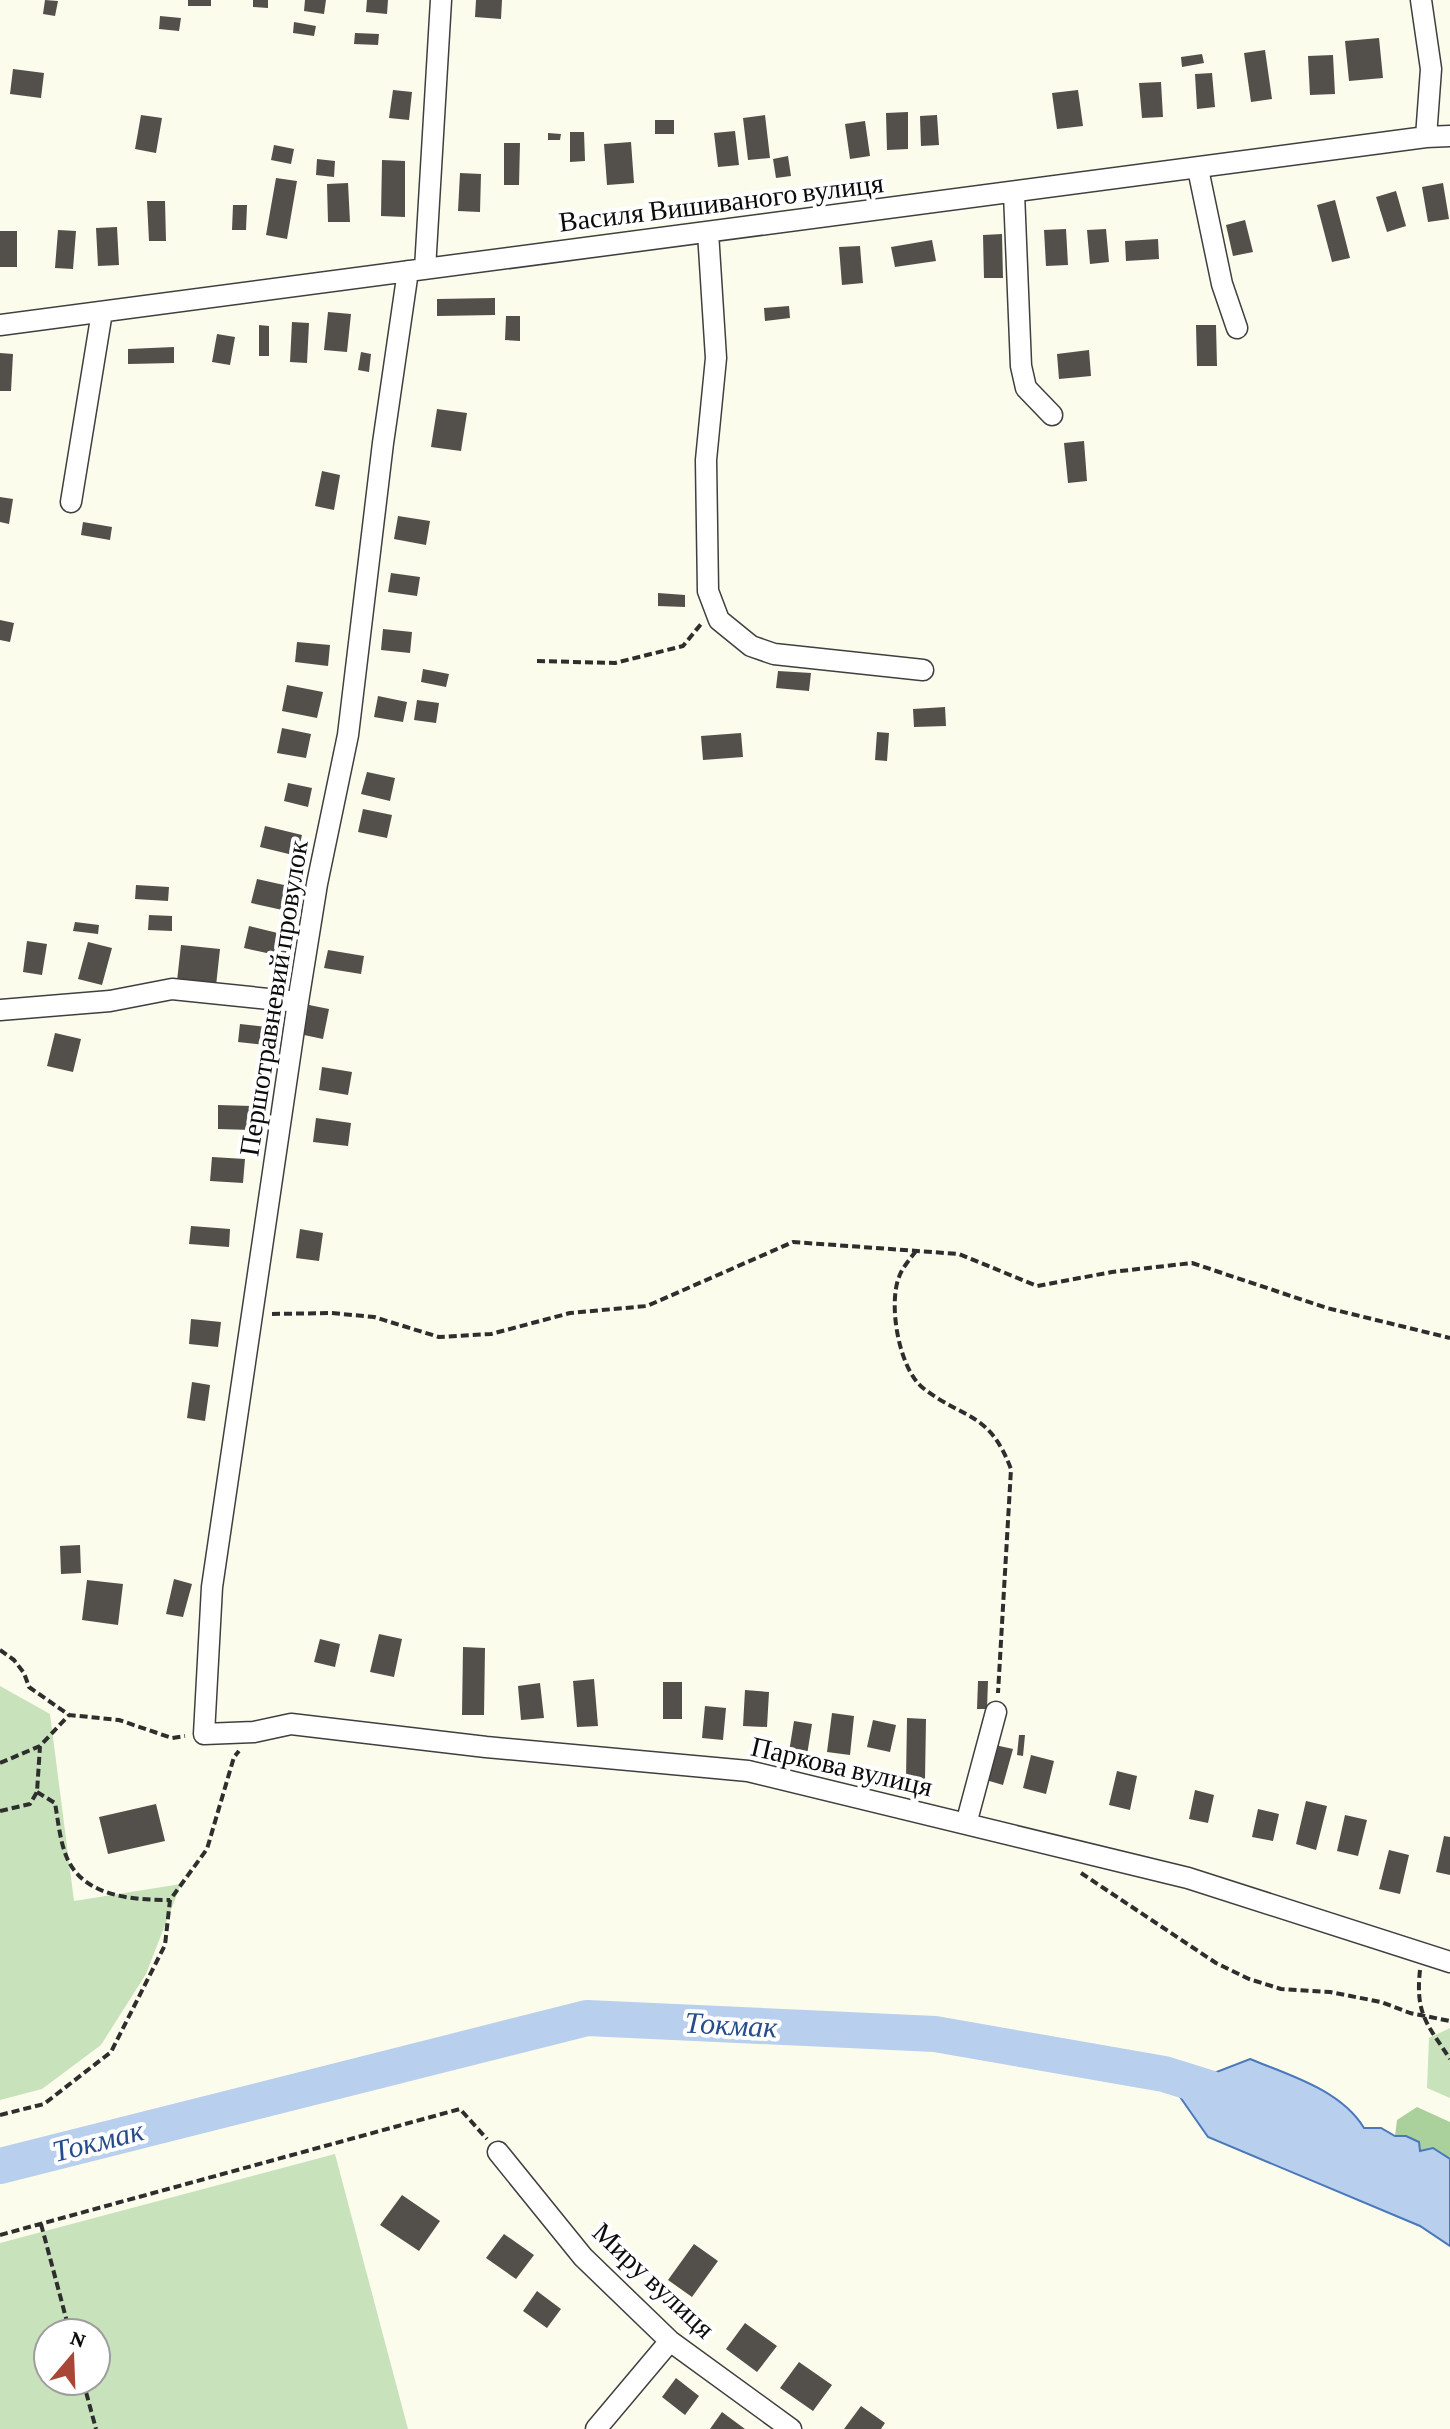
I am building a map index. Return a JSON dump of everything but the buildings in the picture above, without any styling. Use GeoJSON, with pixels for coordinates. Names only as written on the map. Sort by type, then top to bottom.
{"type":"FeatureCollection","features":[{"type":"Feature","properties":{"kind":"street","name":"Першотравневий провулок"},"geometry":{"type":"LineString","coordinates":[[204,1734],[212,1587],[298,1002],[317,884],[348,735],[383,443],[417,270],[441,0]]}},
{"type":"Feature","properties":{"kind":"street"},"geometry":{"type":"LineString","coordinates":[[1421,0],[1431,69],[1426,137]]}},
{"type":"Feature","properties":{"kind":"street","name":"Василя Вишиваного вулиця"},"geometry":{"type":"LineString","coordinates":[[0,325],[1450,136]]}},
{"type":"Feature","properties":{"kind":"street"},"geometry":{"type":"LineString","coordinates":[[1198,169],[1222,284],[1237,328]]}},
{"type":"Feature","properties":{"kind":"street"},"geometry":{"type":"LineString","coordinates":[[1014,193],[1021,366],[1026,388],[1052,415]]}},
{"type":"Feature","properties":{"kind":"street"},"geometry":{"type":"LineString","coordinates":[[708,232],[716,358],[706,460],[708,591],[719,620],[751,646],[774,654],[923,670]]}},
{"type":"Feature","properties":{"kind":"street"},"geometry":{"type":"LineString","coordinates":[[71,502],[102,312]]}},
{"type":"Feature","properties":{"kind":"street"},"geometry":{"type":"LineString","coordinates":[[0,1010],[110,1001],[172,989],[298,1002]]}},
{"type":"Feature","properties":{"kind":"street"},"geometry":{"type":"LineString","coordinates":[[966,1824],[996,1712]]}},
{"type":"Feature","properties":{"kind":"street","name":"Паркова вулиця"},"geometry":{"type":"LineString","coordinates":[[204,1734],[254,1732],[291,1724],[486,1747],[748,1771],[1188,1878],[1450,1962]]}},
{"type":"Feature","properties":{"kind":"street","name":"Миру вулиця"},"geometry":{"type":"LineString","coordinates":[[498,2152],[583,2257],[670,2341],[791,2429]]}},
{"type":"Feature","properties":{"kind":"street"},"geometry":{"type":"LineString","coordinates":[[596,2429],[670,2341]]}},
{"type":"Feature","properties":{"kind":"path"},"geometry":{"type":"LineString","coordinates":[[537,661],[615,663],[683,646],[703,621],[708,591]]}},
{"type":"Feature","properties":{"kind":"path"},"geometry":{"type":"LineString","coordinates":[[254,1310],[279,1316],[332,1313],[374,1317],[439,1337],[491,1334],[570,1313],[647,1306],[793,1242],[959,1254],[1037,1286],[1112,1272],[1192,1263],[1327,1308],[1450,1338]]}},
{"type":"Feature","properties":{"kind":"path"},"geometry":{"type":"LineString","coordinates":[[916,1251],[898,1277],[895,1317],[905,1362],[921,1386],[977,1418],[1001,1444],[1011,1469],[996,1712]]}},
{"type":"Feature","properties":{"kind":"path"},"geometry":{"type":"LineString","coordinates":[[0,1650],[14,1660],[24,1673],[29,1687],[69,1715],[119,1720],[172,1738],[204,1734]]}},
{"type":"Feature","properties":{"kind":"path"},"geometry":{"type":"LineString","coordinates":[[0,1763],[40,1746],[69,1715]]}},
{"type":"Feature","properties":{"kind":"path"},"geometry":{"type":"LineString","coordinates":[[0,2115],[44,2104],[111,2052],[165,1945],[170,1900],[207,1849],[234,1757],[254,1732]]}},
{"type":"Feature","properties":{"kind":"path"},"geometry":{"type":"LineString","coordinates":[[0,1811],[30,1804],[37,1792],[40,1746]]}},
{"type":"Feature","properties":{"kind":"path"},"geometry":{"type":"LineString","coordinates":[[37,1792],[55,1803],[66,1857],[79,1877],[106,1893],[143,1900],[170,1900]]}},
{"type":"Feature","properties":{"kind":"path"},"geometry":{"type":"LineString","coordinates":[[1077,1869],[1216,1963],[1249,1979],[1281,1989],[1330,1992],[1381,2002],[1450,2021]]}},
{"type":"Feature","properties":{"kind":"path"},"geometry":{"type":"LineString","coordinates":[[1422,1953],[1419,1978],[1423,2016],[1426,2026],[1450,2059]]}},
{"type":"Feature","properties":{"kind":"path"},"geometry":{"type":"LineString","coordinates":[[0,2235],[460,2109],[498,2152]]}},
{"type":"Feature","properties":{"kind":"path"},"geometry":{"type":"LineString","coordinates":[[41,2224],[66,2317]]}},
{"type":"Feature","properties":{"kind":"path"},"geometry":{"type":"LineString","coordinates":[[87,2397],[96,2429]]}},
{"type":"Feature","properties":{"kind":"green space"},"geometry":{"type":"Polygon","coordinates":[[[0,1686],[50,1714],[74,1901],[181,1884],[146,1974],[101,2045],[42,2089],[0,2100],[0,1686]]]}},
{"type":"Feature","properties":{"kind":"green space"},"geometry":{"type":"Polygon","coordinates":[[[1450,2028],[1450,2098],[1427,2088],[1429,2038],[1450,2028]]]}},
{"type":"Feature","properties":{"kind":"green space"},"geometry":{"type":"Polygon","coordinates":[[[1417,2107],[1450,2122],[1450,2159],[1433,2148],[1420,2151],[1395,2136],[1397,2120],[1417,2107]]]}},
{"type":"Feature","properties":{"kind":"green space"},"geometry":{"type":"Polygon","coordinates":[[[335,2154],[408,2429],[0,2429],[0,2243],[335,2154]]]}},
{"type":"Feature","properties":{"kind":"water"},"geometry":{"type":"Polygon","coordinates":[[[1250,2059],[1328,2094],[1342,2103],[1364,2128],[1381,2128],[1395,2136],[1406,2136],[1419,2142],[1420,2151],[1433,2148],[1450,2159],[1450,2246],[1420,2226],[1208,2137],[1164,2074],[1196,2080],[1250,2059]]]}},
{"type":"Feature","properties":{"kind":"waterway","name":"Токмак"},"geometry":{"type":"LineString","coordinates":[[0,2166],[587,2018],[935,2034],[1164,2074],[1209,2088]]}}]}
